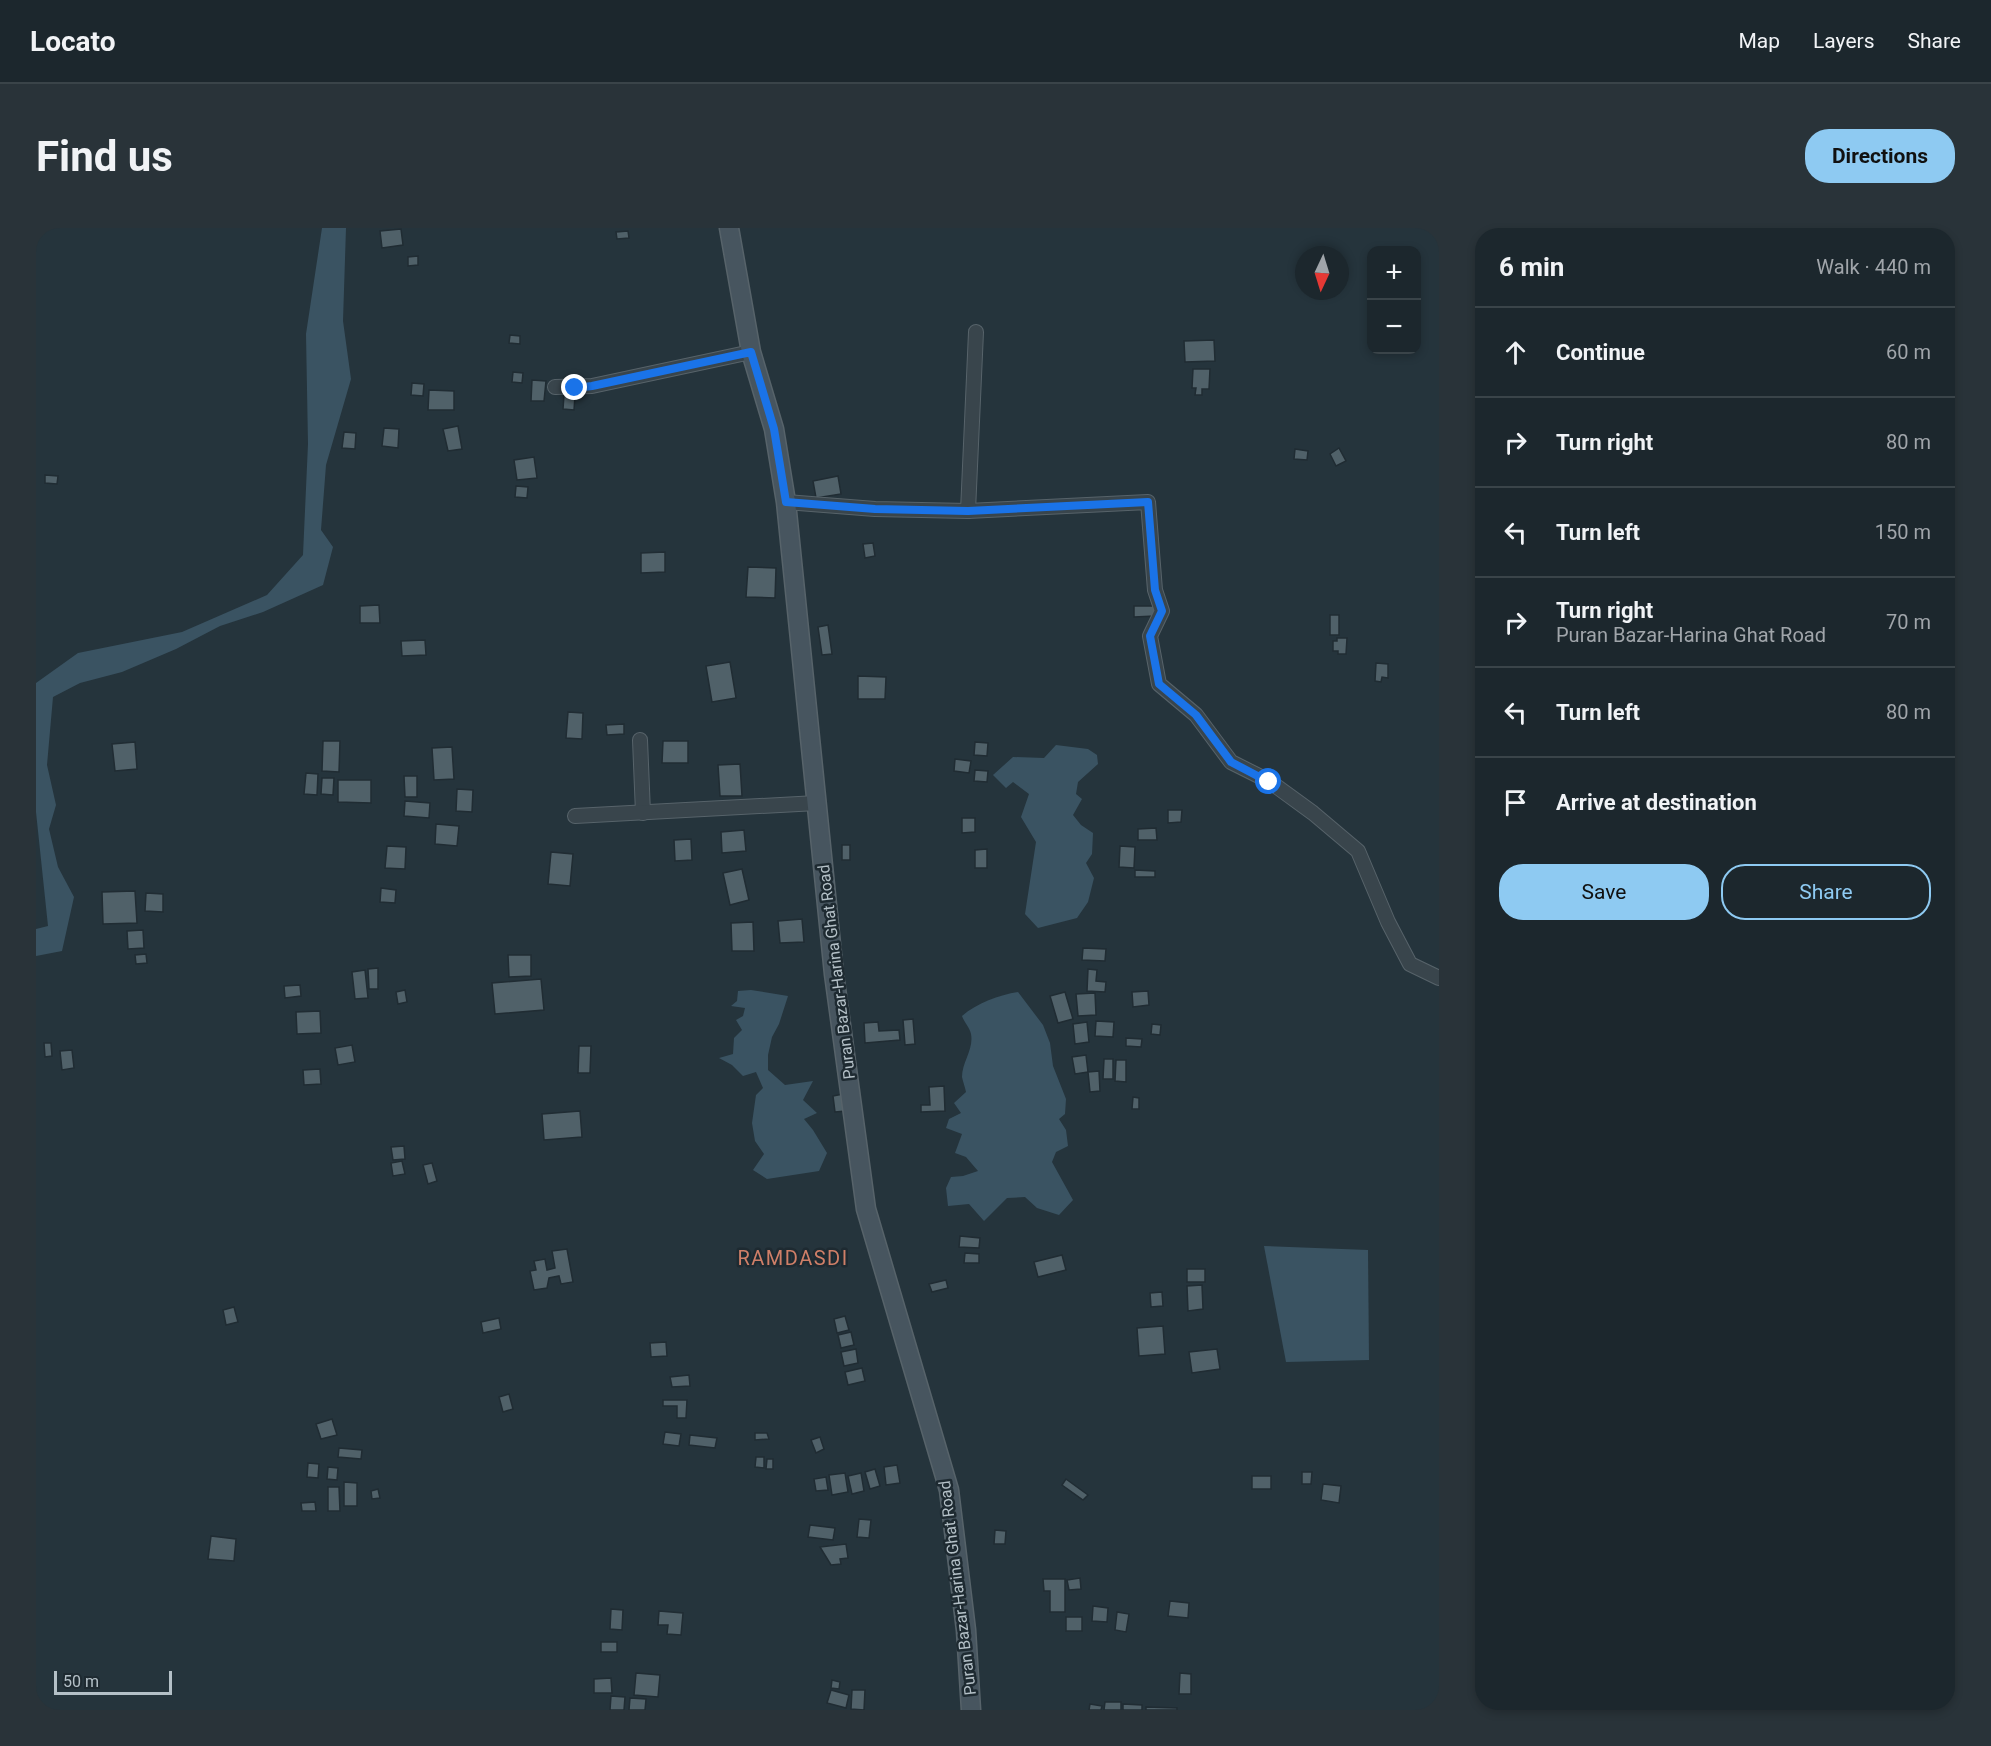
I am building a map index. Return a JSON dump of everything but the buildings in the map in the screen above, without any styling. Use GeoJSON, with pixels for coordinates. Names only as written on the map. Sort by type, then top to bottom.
{"type":"FeatureCollection","features":[{"type":"Feature","properties":{"kind":"main road","name":"Puran Bazar-Harina Ghat Road"},"geometry":{"type":"LineString","coordinates":[[729,228],[751,352],[774,429],[786,502],[834,974],[866,1209],[949,1490],[966,1630],[971,1710]]}},
{"type":"Feature","properties":{"kind":"street"},"geometry":{"type":"LineString","coordinates":[[968,511],[976,332]]}},
{"type":"Feature","properties":{"kind":"street"},"geometry":{"type":"LineString","coordinates":[[555,387],[592,386],[751,352]]}},
{"type":"Feature","properties":{"kind":"street"},"geometry":{"type":"LineString","coordinates":[[786,502],[875,509],[968,511],[1148,502],[1155,590],[1162,611],[1150,636],[1159,684],[1196,715],[1231,762],[1269,782],[1313,813],[1358,850],[1388,922],[1410,964],[1439,978]]}},
{"type":"Feature","properties":{"kind":"street"},"geometry":{"type":"LineString","coordinates":[[640,740],[643,813]]}},
{"type":"Feature","properties":{"kind":"street"},"geometry":{"type":"LineString","coordinates":[[575,816],[817,804]]}},
{"type":"Feature","properties":{"kind":"water"},"geometry":{"type":"Polygon","coordinates":[[[322,228],[346,228],[343,321],[351,379],[326,465],[321,530],[333,547],[323,585],[263,612],[220,626],[176,649],[122,672],[80,683],[53,697],[47,765],[56,805],[49,829],[58,867],[74,897],[62,951],[36,956],[36,929],[48,926],[36,812],[36,683],[78,653],[182,632],[267,595],[303,555],[308,444],[306,334],[322,228]]]}},
{"type":"Feature","properties":{"kind":"water"},"geometry":{"type":"Polygon","coordinates":[[[1056,745],[1088,749],[1097,755],[1098,764],[1078,782],[1076,794],[1082,799],[1073,815],[1081,825],[1093,833],[1092,854],[1086,863],[1094,878],[1088,902],[1077,918],[1038,928],[1025,914],[1036,842],[1021,817],[1029,794],[1013,782],[1006,788],[993,775],[1013,757],[1044,758],[1056,745]]]}},
{"type":"Feature","properties":{"kind":"water"},"geometry":{"type":"Polygon","coordinates":[[[751,990],[788,996],[772,1037],[768,1055],[768,1070],[785,1085],[813,1081],[803,1100],[817,1113],[804,1119],[827,1153],[819,1171],[767,1179],[753,1170],[764,1154],[755,1141],[752,1123],[756,1095],[763,1088],[756,1072],[743,1076],[732,1065],[719,1058],[733,1054],[734,1038],[742,1030],[736,1020],[743,1016],[745,1008],[731,1006],[737,1001],[738,991],[751,990]]]}},
{"type":"Feature","properties":{"kind":"water"},"geometry":{"type":"Polygon","coordinates":[[[1018,992],[1043,1025],[1050,1043],[1053,1066],[1066,1099],[1065,1114],[1059,1119],[1066,1130],[1068,1146],[1056,1152],[1052,1162],[1073,1200],[1059,1215],[1037,1208],[1025,1197],[1007,1198],[984,1221],[969,1204],[948,1206],[946,1188],[951,1177],[978,1171],[966,1157],[955,1153],[962,1134],[946,1128],[949,1119],[961,1113],[954,1103],[966,1092],[962,1077],[971,1040],[970,1032],[962,1016],[989,1000],[1018,992]]]}},
{"type":"Feature","properties":{"kind":"water"},"geometry":{"type":"Polygon","coordinates":[[[1264,1246],[1368,1250],[1369,1360],[1286,1362],[1264,1246]]]}},
{"type":"Feature","properties":{"kind":"district","name":"RAMDASDI"},"geometry":{"type":"Point","coordinates":[793,1258]}},
{"type":"Feature","properties":{"kind":"route"},"geometry":{"type":"LineString","coordinates":[[575,388],[751,352],[774,429],[786,502],[875,509],[968,511],[1148,502],[1155,590],[1162,611],[1150,636],[1159,684],[1196,715],[1231,762],[1269,782]]}}]}
